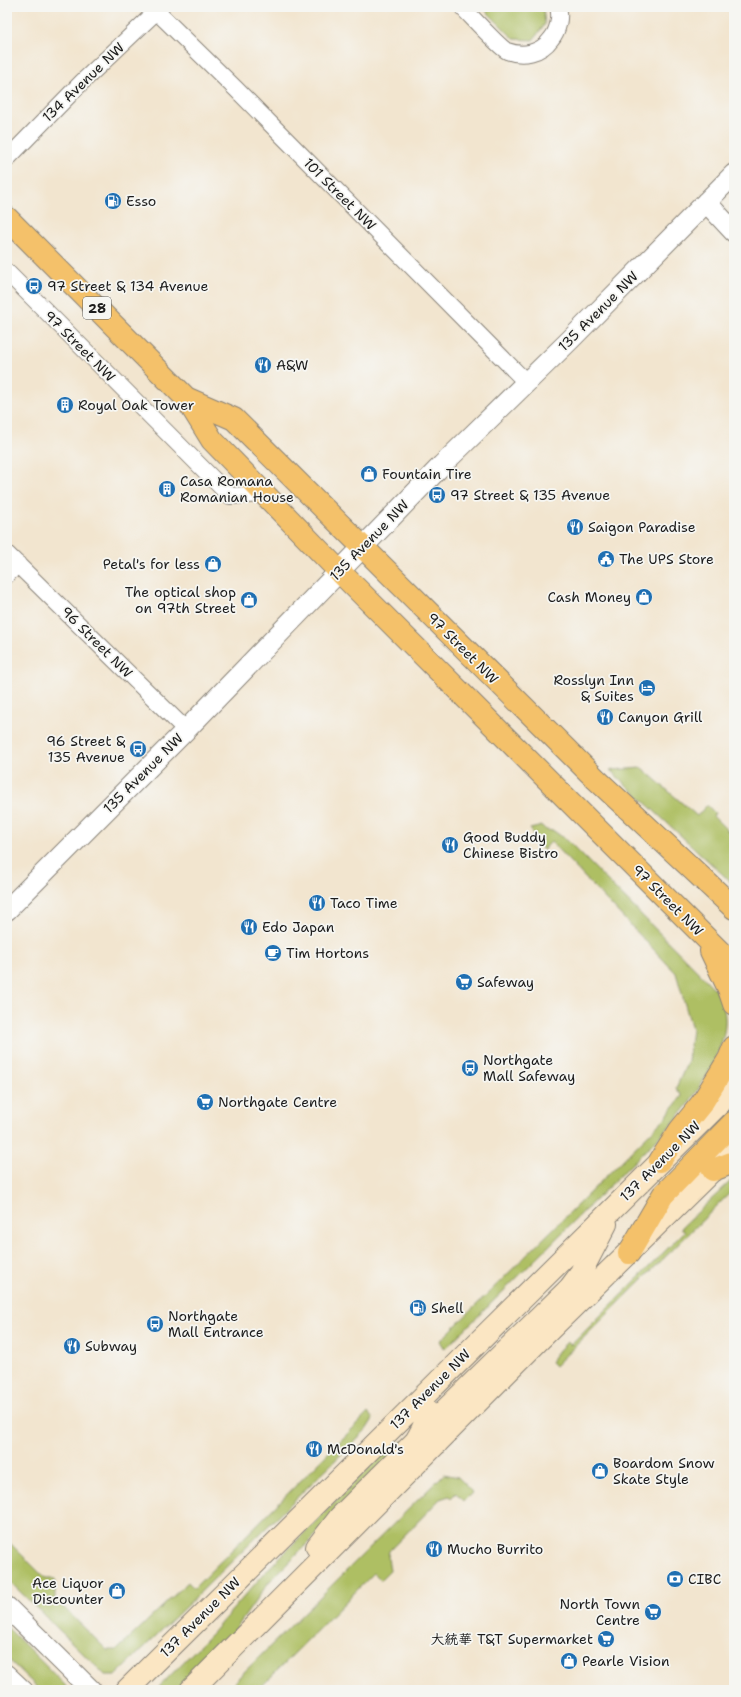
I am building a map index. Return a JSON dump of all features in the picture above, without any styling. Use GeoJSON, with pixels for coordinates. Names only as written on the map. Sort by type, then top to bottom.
{"type":"FeatureCollection","features":[{"type":"Feature","properties":{"kind":"main road","name":"97 Street NW"},"geometry":{"type":"LineString","coordinates":[[7,218],[186,398],[212,440],[338,570],[734,966]]}},
{"type":"Feature","properties":{"kind":"main road","name":"97 Street NW"},"geometry":{"type":"LineString","coordinates":[[186,398],[234,419],[596,779],[732,906]]}},
{"type":"Feature","properties":{"kind":"main road"},"geometry":{"type":"LineString","coordinates":[[703,935],[729,989],[734,1004]]}},
{"type":"Feature","properties":{"kind":"main road"},"geometry":{"type":"LineString","coordinates":[[660,1161],[680,1130],[702,1103],[734,1047]]}},
{"type":"Feature","properties":{"kind":"main road","name":"137 Avenue NW"},"geometry":{"type":"LineString","coordinates":[[127,1690],[734,1089]]}},
{"type":"Feature","properties":{"kind":"main road"},"geometry":{"type":"LineString","coordinates":[[629,1253],[662,1195],[734,1122]]}},
{"type":"Feature","properties":{"kind":"main road"},"geometry":{"type":"LineString","coordinates":[[191,1690],[437,1443],[734,1149]]}},
{"type":"Feature","properties":{"kind":"main road"},"geometry":{"type":"LineString","coordinates":[[713,1170],[734,1162]]}},
{"type":"Feature","properties":{"kind":"main road"},"geometry":{"type":"LineString","coordinates":[[437,1443],[436,1428],[441,1414],[570,1288],[616,1205]]}},
{"type":"Feature","properties":{"kind":"main road"},"geometry":{"type":"LineString","coordinates":[[250,1631],[340,1517],[416,1442],[424,1428],[427,1414],[421,1398]]}},
{"type":"Feature","properties":{"kind":"street"},"geometry":{"type":"LineString","coordinates":[[462,7],[506,50],[524,54],[537,52],[548,44],[555,34],[558,26],[558,7]]}},
{"type":"Feature","properties":{"kind":"street","name":"134 Avenue NW"},"geometry":{"type":"LineString","coordinates":[[7,158],[156,9]]}},
{"type":"Feature","properties":{"kind":"street","name":"101 Street NW"},"geometry":{"type":"LineString","coordinates":[[156,9],[526,382]]}},
{"type":"Feature","properties":{"kind":"street","name":"135 Avenue NW"},"geometry":{"type":"LineString","coordinates":[[7,910],[186,730],[338,570],[734,174]]}},
{"type":"Feature","properties":{"kind":"street"},"geometry":{"type":"LineString","coordinates":[[706,202],[734,232]]}},
{"type":"Feature","properties":{"kind":"street","name":"97 Street NW"},"geometry":{"type":"LineString","coordinates":[[7,272],[230,496],[265,494]]}},
{"type":"Feature","properties":{"kind":"street","name":"96 Street NW"},"geometry":{"type":"LineString","coordinates":[[11,564],[186,730]]}},
{"type":"Feature","properties":{"kind":"street"},"geometry":{"type":"LineString","coordinates":[[7,1607],[91,1690]]}},
{"type":"Feature","properties":{"kind":"street"},"geometry":{"type":"LineString","coordinates":[[7,1673],[24,1690]]}},
{"type":"Feature","properties":{"kind":"green space"},"geometry":{"type":"Polygon","coordinates":[[[482,7],[543,7],[545,24],[533,40],[514,39],[482,7]]]}},
{"type":"Feature","properties":{"kind":"green space"},"geometry":{"type":"Polygon","coordinates":[[[642,768],[697,816],[707,805],[715,813],[713,816],[734,837],[734,885],[610,770],[642,768]]]}},
{"type":"Feature","properties":{"kind":"green space"},"geometry":{"type":"Polygon","coordinates":[[[542,826],[546,830],[554,831],[569,842],[713,987],[723,1006],[725,1021],[723,1036],[711,1068],[702,1084],[673,1123],[445,1349],[440,1341],[665,1118],[682,1096],[676,1088],[688,1061],[692,1029],[676,973],[551,842],[543,850],[530,829],[542,826]]]}},
{"type":"Feature","properties":{"kind":"green space"},"geometry":{"type":"Polygon","coordinates":[[[734,1178],[734,1189],[555,1366],[551,1362],[559,1350],[567,1342],[571,1345],[685,1231],[681,1228],[734,1178]]]}},
{"type":"Feature","properties":{"kind":"green space"},"geometry":{"type":"Polygon","coordinates":[[[368,1413],[373,1419],[366,1430],[116,1675],[105,1675],[7,1579],[7,1540],[46,1579],[55,1579],[55,1599],[51,1600],[56,1600],[107,1650],[117,1650],[188,1582],[194,1588],[368,1413]]]}},
{"type":"Feature","properties":{"kind":"green space"},"geometry":{"type":"Polygon","coordinates":[[[403,1441],[406,1445],[269,1582],[235,1630],[218,1650],[177,1690],[156,1690],[213,1632],[269,1568],[381,1456],[403,1441]]]}},
{"type":"Feature","properties":{"kind":"green space"},"geometry":{"type":"Polygon","coordinates":[[[444,1474],[458,1477],[473,1492],[464,1501],[456,1493],[451,1498],[449,1496],[440,1499],[389,1551],[388,1557],[390,1571],[381,1580],[374,1573],[258,1690],[226,1690],[444,1474]]]}},
{"type":"Feature","properties":{"kind":"green space"},"geometry":{"type":"Polygon","coordinates":[[[7,1627],[70,1690],[40,1690],[7,1658],[7,1627]]]}},
{"type":"Feature","properties":{"kind":"place","name":"Esso"},"geometry":{"type":"Point","coordinates":[113,201]}},
{"type":"Feature","properties":{"kind":"place","name":"97 Street & 134 Avenue"},"geometry":{"type":"Point","coordinates":[34,286]}},
{"type":"Feature","properties":{"kind":"place","name":"A&W"},"geometry":{"type":"Point","coordinates":[263,365]}},
{"type":"Feature","properties":{"kind":"place","name":"Royal Oak Tower"},"geometry":{"type":"Point","coordinates":[65,405]}},
{"type":"Feature","properties":{"kind":"place","name":"Fountain Tire"},"geometry":{"type":"Point","coordinates":[369,474]}},
{"type":"Feature","properties":{"kind":"place","name":"Casa Romana Romanian House"},"geometry":{"type":"Point","coordinates":[167,489]}},
{"type":"Feature","properties":{"kind":"place","name":"97 Street & 135 Avenue"},"geometry":{"type":"Point","coordinates":[437,495]}},
{"type":"Feature","properties":{"kind":"place","name":"Saigon Paradise"},"geometry":{"type":"Point","coordinates":[575,527]}},
{"type":"Feature","properties":{"kind":"place","name":"The UPS Store"},"geometry":{"type":"Point","coordinates":[606,559]}},
{"type":"Feature","properties":{"kind":"place","name":"Petal's for less"},"geometry":{"type":"Point","coordinates":[213,564]}},
{"type":"Feature","properties":{"kind":"place","name":"Cash Money"},"geometry":{"type":"Point","coordinates":[644,597]}},
{"type":"Feature","properties":{"kind":"place","name":"The optical shop on 97th Street"},"geometry":{"type":"Point","coordinates":[249,600]}},
{"type":"Feature","properties":{"kind":"place","name":"Rosslyn Inn & Suites"},"geometry":{"type":"Point","coordinates":[647,688]}},
{"type":"Feature","properties":{"kind":"place","name":"Canyon Grill"},"geometry":{"type":"Point","coordinates":[605,717]}},
{"type":"Feature","properties":{"kind":"place","name":"96 Street & 135 Avenue"},"geometry":{"type":"Point","coordinates":[138,749]}},
{"type":"Feature","properties":{"kind":"place","name":"Good Buddy Chinese Bistro"},"geometry":{"type":"Point","coordinates":[450,845]}},
{"type":"Feature","properties":{"kind":"place","name":"Taco Time"},"geometry":{"type":"Point","coordinates":[317,903]}},
{"type":"Feature","properties":{"kind":"place","name":"Edo Japan"},"geometry":{"type":"Point","coordinates":[249,927]}},
{"type":"Feature","properties":{"kind":"place","name":"Tim Hortons"},"geometry":{"type":"Point","coordinates":[273,953]}},
{"type":"Feature","properties":{"kind":"place","name":"Safeway"},"geometry":{"type":"Point","coordinates":[464,982]}},
{"type":"Feature","properties":{"kind":"place","name":"Northgate Mall Safeway"},"geometry":{"type":"Point","coordinates":[470,1068]}},
{"type":"Feature","properties":{"kind":"place","name":"Northgate Centre"},"geometry":{"type":"Point","coordinates":[205,1102]}},
{"type":"Feature","properties":{"kind":"place","name":"Shell"},"geometry":{"type":"Point","coordinates":[418,1308]}},
{"type":"Feature","properties":{"kind":"place","name":"Northgate Mall Entrance"},"geometry":{"type":"Point","coordinates":[155,1324]}},
{"type":"Feature","properties":{"kind":"place","name":"Subway"},"geometry":{"type":"Point","coordinates":[72,1346]}},
{"type":"Feature","properties":{"kind":"place","name":"McDonald's"},"geometry":{"type":"Point","coordinates":[314,1449]}},
{"type":"Feature","properties":{"kind":"place","name":"Boardom Snow Skate Style"},"geometry":{"type":"Point","coordinates":[600,1471]}},
{"type":"Feature","properties":{"kind":"place","name":"Mucho Burrito"},"geometry":{"type":"Point","coordinates":[434,1549]}},
{"type":"Feature","properties":{"kind":"place","name":"CIBC"},"geometry":{"type":"Point","coordinates":[675,1579]}},
{"type":"Feature","properties":{"kind":"place","name":"Ace Liquor Discounter"},"geometry":{"type":"Point","coordinates":[117,1591]}},
{"type":"Feature","properties":{"kind":"place","name":"North Town Centre"},"geometry":{"type":"Point","coordinates":[653,1612]}},
{"type":"Feature","properties":{"kind":"place","name":"大統華 T&T Supermarket"},"geometry":{"type":"Point","coordinates":[606,1639]}},
{"type":"Feature","properties":{"kind":"place","name":"Pearle Vision"},"geometry":{"type":"Point","coordinates":[569,1661]}}]}
